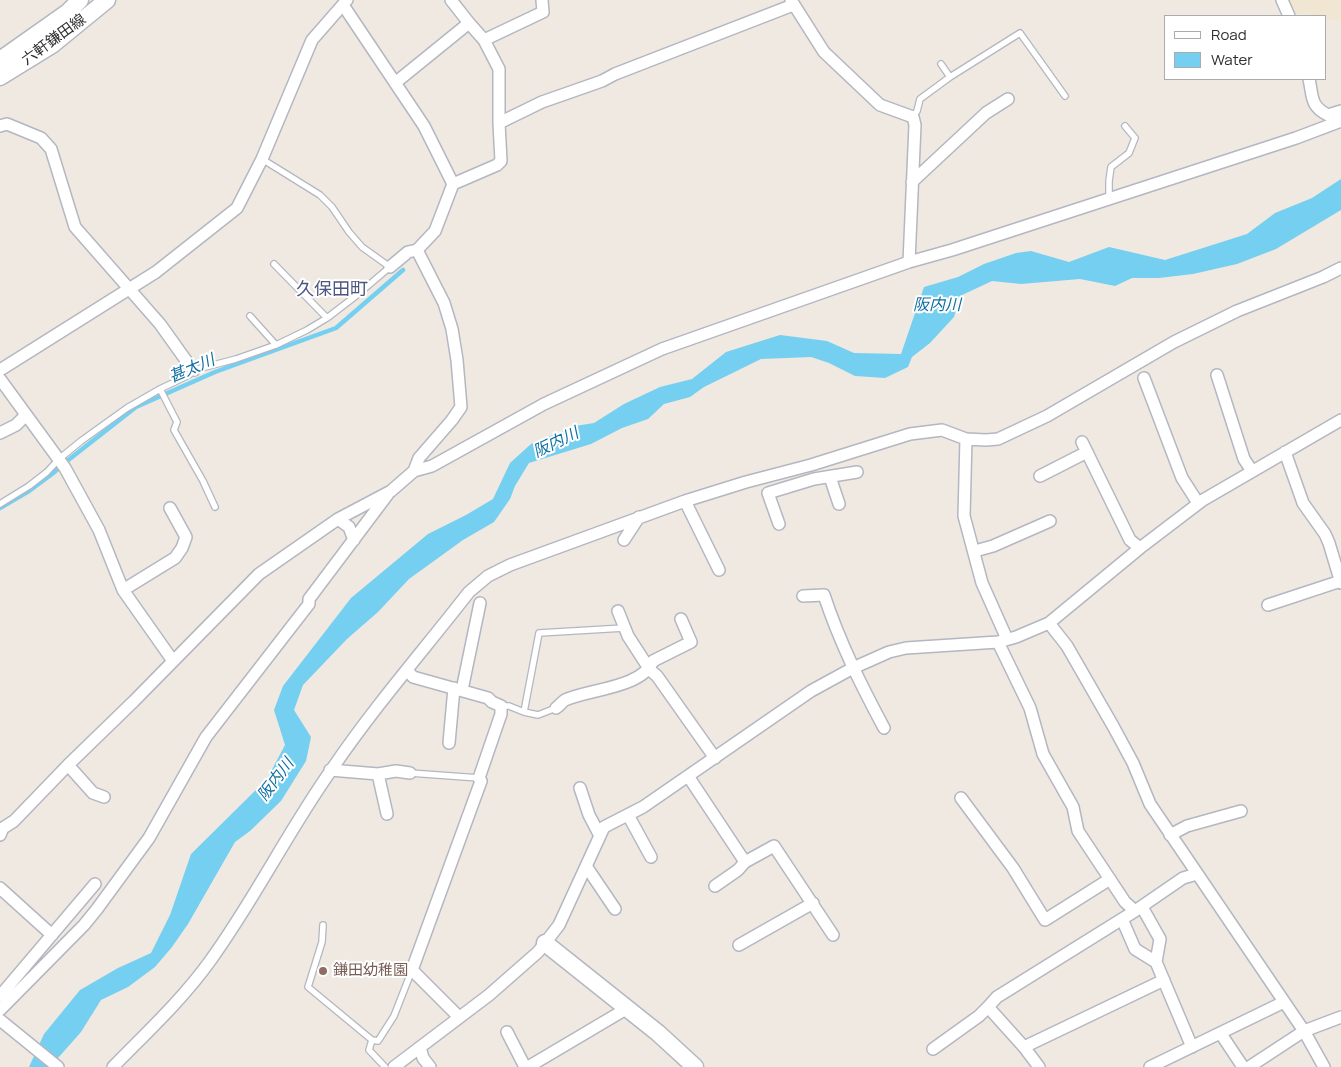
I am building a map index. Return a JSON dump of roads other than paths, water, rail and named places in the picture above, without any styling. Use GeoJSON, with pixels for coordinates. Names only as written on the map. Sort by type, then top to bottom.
{"type":"FeatureCollection","features":[{"type":"Feature","properties":{"kind":"main road","name":"六軒鎌田線"},"geometry":{"type":"LineString","coordinates":[[0,60],[68,12],[80,0]]}},
{"type":"Feature","properties":{"kind":"main road","name":"六軒鎌田線"},"geometry":{"type":"LineString","coordinates":[[0,77],[52,45],[107,0]]}},
{"type":"Feature","properties":{"kind":"main road"},"geometry":{"type":"LineString","coordinates":[[546,943],[658,1033],[695,1067]]}},
{"type":"Feature","properties":{"kind":"street"},"geometry":{"type":"LineString","coordinates":[[390,267],[408,252],[417,250],[435,231],[453,184],[501,161],[499,69],[484,40],[452,0]]}},
{"type":"Feature","properties":{"kind":"street"},"geometry":{"type":"LineString","coordinates":[[484,40],[543,12],[542,0]]}},
{"type":"Feature","properties":{"kind":"street"},"geometry":{"type":"LineString","coordinates":[[1282,0],[1289,15]]}},
{"type":"Feature","properties":{"kind":"street"},"geometry":{"type":"LineString","coordinates":[[0,370],[156,272],[237,208],[262,158],[312,40],[345,2],[424,126],[453,184]]}},
{"type":"Feature","properties":{"kind":"street"},"geometry":{"type":"LineString","coordinates":[[500,124],[542,102],[602,81],[615,74],[792,3],[824,52],[880,105],[913,117],[915,125],[908,262]]}},
{"type":"Feature","properties":{"kind":"street"},"geometry":{"type":"LineString","coordinates":[[395,83],[469,23]]}},
{"type":"Feature","properties":{"kind":"street"},"geometry":{"type":"LineString","coordinates":[[1309,80],[1317,110],[1328,115],[1341,111]]}},
{"type":"Feature","properties":{"kind":"street"},"geometry":{"type":"LineString","coordinates":[[912,182],[986,113],[1008,99]]}},
{"type":"Feature","properties":{"kind":"street"},"geometry":{"type":"LineString","coordinates":[[0,1010],[84,925],[149,838],[206,737],[308,604],[309,599],[391,491],[414,471],[432,466],[544,404],[662,349],[908,262],[952,250],[1109,199],[1296,138],[1341,121]]}},
{"type":"Feature","properties":{"kind":"street"},"geometry":{"type":"LineString","coordinates":[[0,126],[7,124],[41,138],[51,149],[75,227],[160,324],[194,370]]}},
{"type":"Feature","properties":{"kind":"street"},"geometry":{"type":"LineString","coordinates":[[414,471],[419,458],[452,420],[460,407],[457,360],[452,330],[444,303],[417,250]]}},
{"type":"Feature","properties":{"kind":"street"},"geometry":{"type":"LineString","coordinates":[[113,1067],[170,1009],[210,962],[254,895],[330,770],[469,592],[488,576],[510,565],[685,501],[910,434],[942,430],[966,439],[998,439],[1027,427],[1174,342],[1237,311],[1324,277],[1341,268]]}},
{"type":"Feature","properties":{"kind":"street"},"geometry":{"type":"LineString","coordinates":[[1217,375],[1244,459],[1252,471]]}},
{"type":"Feature","properties":{"kind":"street"},"geometry":{"type":"LineString","coordinates":[[1144,378],[1182,478],[1198,504]]}},
{"type":"Feature","properties":{"kind":"street"},"geometry":{"type":"LineString","coordinates":[[0,379],[61,463],[99,530],[123,590],[173,661]]}},
{"type":"Feature","properties":{"kind":"street"},"geometry":{"type":"LineString","coordinates":[[0,433],[16,425],[26,415]]}},
{"type":"Feature","properties":{"kind":"street"},"geometry":{"type":"LineString","coordinates":[[394,1067],[516,972],[546,943],[559,925],[599,834],[604,827],[643,807],[812,691],[853,668],[890,652],[906,648],[1003,640],[1049,623],[1140,548],[1198,504],[1341,420]]}},
{"type":"Feature","properties":{"kind":"street"},"geometry":{"type":"LineString","coordinates":[[966,439],[964,516],[975,551],[982,583],[1030,708],[1043,754],[1073,807],[1078,831],[1125,902],[1138,909],[1160,938],[1156,962]]}},
{"type":"Feature","properties":{"kind":"street"},"geometry":{"type":"LineString","coordinates":[[1040,476],[1085,447],[1130,540],[1140,548]]}},
{"type":"Feature","properties":{"kind":"street"},"geometry":{"type":"LineString","coordinates":[[1268,606],[1341,582],[1329,543],[1325,534],[1303,503],[1285,452]]}},
{"type":"Feature","properties":{"kind":"street"},"geometry":{"type":"LineString","coordinates":[[811,465],[814,479]]}},
{"type":"Feature","properties":{"kind":"street"},"geometry":{"type":"LineString","coordinates":[[779,524],[768,493],[814,479],[857,472]]}},
{"type":"Feature","properties":{"kind":"street"},"geometry":{"type":"LineString","coordinates":[[830,477],[839,504]]}},
{"type":"Feature","properties":{"kind":"street"},"geometry":{"type":"LineString","coordinates":[[1,829],[14,821],[259,574],[338,519],[391,491]]}},
{"type":"Feature","properties":{"kind":"street"},"geometry":{"type":"LineString","coordinates":[[685,501],[719,570]]}},
{"type":"Feature","properties":{"kind":"street"},"geometry":{"type":"LineString","coordinates":[[123,590],[175,558],[182,548],[186,537],[170,508]]}},
{"type":"Feature","properties":{"kind":"street"},"geometry":{"type":"LineString","coordinates":[[624,540],[639,517]]}},
{"type":"Feature","properties":{"kind":"street"},"geometry":{"type":"LineString","coordinates":[[338,519],[349,527],[354,540]]}},
{"type":"Feature","properties":{"kind":"street"},"geometry":{"type":"LineString","coordinates":[[975,551],[993,546],[1050,521]]}},
{"type":"Feature","properties":{"kind":"street"},"geometry":{"type":"LineString","coordinates":[[803,596],[824,594],[837,634],[884,728]]}},
{"type":"Feature","properties":{"kind":"street"},"geometry":{"type":"LineString","coordinates":[[449,744],[458,689],[480,603]]}},
{"type":"Feature","properties":{"kind":"street"},"geometry":{"type":"LineString","coordinates":[[618,611],[624,628],[650,670],[658,676],[715,758]]}},
{"type":"Feature","properties":{"kind":"street"},"geometry":{"type":"LineString","coordinates":[[556,708],[564,701],[642,676],[650,670],[654,661],[691,642],[681,618]]}},
{"type":"Feature","properties":{"kind":"street"},"geometry":{"type":"LineString","coordinates":[[1049,623],[1067,646],[1113,726],[1133,763],[1150,804],[1304,1032],[1324,1067]]}},
{"type":"Feature","properties":{"kind":"street"},"geometry":{"type":"LineString","coordinates":[[407,670],[413,677],[488,698],[502,706],[501,714],[478,778],[481,781],[412,970],[459,1017]]}},
{"type":"Feature","properties":{"kind":"street"},"geometry":{"type":"LineString","coordinates":[[68,765],[93,793],[104,797]]}},
{"type":"Feature","properties":{"kind":"street"},"geometry":{"type":"LineString","coordinates":[[330,770],[378,774],[396,771],[410,773]]}},
{"type":"Feature","properties":{"kind":"street"},"geometry":{"type":"LineString","coordinates":[[378,774],[387,814]]}},
{"type":"Feature","properties":{"kind":"street"},"geometry":{"type":"LineString","coordinates":[[688,776],[745,862]]}},
{"type":"Feature","properties":{"kind":"street"},"geometry":{"type":"LineString","coordinates":[[580,788],[589,815],[599,834]]}},
{"type":"Feature","properties":{"kind":"street"},"geometry":{"type":"LineString","coordinates":[[961,798],[1013,868],[1046,920],[1110,879]]}},
{"type":"Feature","properties":{"kind":"street"},"geometry":{"type":"LineString","coordinates":[[1170,834],[1187,826],[1240,811]]}},
{"type":"Feature","properties":{"kind":"street"},"geometry":{"type":"LineString","coordinates":[[628,815],[651,857]]}},
{"type":"Feature","properties":{"kind":"street"},"geometry":{"type":"LineString","coordinates":[[715,886],[738,870],[745,862],[774,846],[833,935]]}},
{"type":"Feature","properties":{"kind":"street"},"geometry":{"type":"LineString","coordinates":[[586,866],[615,909]]}},
{"type":"Feature","properties":{"kind":"street"},"geometry":{"type":"LineString","coordinates":[[933,1049],[979,1016],[997,998],[1138,909],[1183,878],[1197,874]]}},
{"type":"Feature","properties":{"kind":"street"},"geometry":{"type":"LineString","coordinates":[[0,996],[95,884]]}},
{"type":"Feature","properties":{"kind":"street"},"geometry":{"type":"LineString","coordinates":[[0,888],[52,935]]}},
{"type":"Feature","properties":{"kind":"street"},"geometry":{"type":"LineString","coordinates":[[739,945],[813,903]]}},
{"type":"Feature","properties":{"kind":"street"},"geometry":{"type":"LineString","coordinates":[[1122,919],[1135,948],[1156,962],[1192,1047]]}},
{"type":"Feature","properties":{"kind":"street"},"geometry":{"type":"LineString","coordinates":[[1024,1047],[1164,980]]}},
{"type":"Feature","properties":{"kind":"street"},"geometry":{"type":"LineString","coordinates":[[1150,1067],[1284,1002]]}},
{"type":"Feature","properties":{"kind":"street"},"geometry":{"type":"LineString","coordinates":[[988,1007],[1024,1047],[1039,1067]]}},
{"type":"Feature","properties":{"kind":"street"},"geometry":{"type":"LineString","coordinates":[[507,1032],[527,1067],[626,1009]]}},
{"type":"Feature","properties":{"kind":"street"},"geometry":{"type":"LineString","coordinates":[[1249,1067],[1304,1032],[1341,1017]]}},
{"type":"Feature","properties":{"kind":"street"},"geometry":{"type":"LineString","coordinates":[[0,1020],[58,1067]]}},
{"type":"Feature","properties":{"kind":"street"},"geometry":{"type":"LineString","coordinates":[[1221,1034],[1243,1067]]}},
{"type":"Feature","properties":{"kind":"street"},"geometry":{"type":"LineString","coordinates":[[420,1047],[423,1058],[430,1067]]}},
{"type":"Feature","properties":{"kind":"lane"},"geometry":{"type":"LineString","coordinates":[[913,117],[920,99],[950,77],[1020,33],[1065,96]]}},
{"type":"Feature","properties":{"kind":"lane"},"geometry":{"type":"LineString","coordinates":[[941,64],[950,77]]}},
{"type":"Feature","properties":{"kind":"lane"},"geometry":{"type":"LineString","coordinates":[[1109,199],[1111,167],[1129,153],[1135,138],[1125,126]]}},
{"type":"Feature","properties":{"kind":"lane"},"geometry":{"type":"LineString","coordinates":[[0,504],[61,463],[81,441],[127,408],[189,375],[194,370],[236,359],[276,345],[307,330],[357,296],[390,267],[362,247],[332,207],[320,195],[262,158]]}},
{"type":"Feature","properties":{"kind":"lane"},"geometry":{"type":"LineString","coordinates":[[274,264],[327,318]]}},
{"type":"Feature","properties":{"kind":"lane"},"geometry":{"type":"LineString","coordinates":[[250,316],[276,345]]}},
{"type":"Feature","properties":{"kind":"lane"},"geometry":{"type":"LineString","coordinates":[[161,390],[177,422],[174,430],[215,507]]}},
{"type":"Feature","properties":{"kind":"lane"},"geometry":{"type":"LineString","coordinates":[[524,712],[539,633],[624,628]]}},
{"type":"Feature","properties":{"kind":"lane"},"geometry":{"type":"LineString","coordinates":[[502,706],[509,706],[538,715],[556,708]]}},
{"type":"Feature","properties":{"kind":"lane"},"geometry":{"type":"LineString","coordinates":[[410,773],[478,778]]}},
{"type":"Feature","properties":{"kind":"lane"},"geometry":{"type":"LineString","coordinates":[[324,926],[322,942],[308,987],[372,1040],[378,1041],[394,1016],[412,970]]}},
{"type":"Feature","properties":{"kind":"lane"},"geometry":{"type":"LineString","coordinates":[[372,1040],[369,1050],[385,1067]]}},
{"type":"Feature","properties":{"kind":"water","name":"阪内川"},"geometry":{"type":"Polygon","coordinates":[[[1341,179],[1341,210],[1276,249],[1237,264],[1193,274],[1159,278],[1132,278],[1115,286],[1080,279],[1021,284],[992,281],[960,296],[954,317],[930,343],[912,357],[908,367],[885,378],[855,376],[829,363],[811,357],[761,359],[704,387],[690,397],[664,404],[648,419],[622,428],[591,444],[529,463],[515,486],[510,499],[494,522],[463,540],[409,579],[303,685],[294,710],[311,737],[306,761],[281,801],[250,831],[235,842],[188,924],[172,947],[155,967],[128,987],[101,1000],[81,1032],[50,1067],[29,1067],[44,1034],[80,990],[118,968],[151,953],[170,915],[191,854],[267,779],[285,745],[274,710],[283,686],[351,598],[428,534],[493,499],[510,463],[531,444],[575,426],[594,423],[624,404],[660,387],[692,379],[726,352],[780,335],[827,341],[854,353],[901,354],[924,287],[958,277],[984,264],[1016,253],[1031,251],[1069,262],[1109,247],[1165,260],[1247,234],[1275,213],[1312,198],[1341,179]]]}},
{"type":"Feature","properties":{"kind":"waterway","name":"甚太川"},"geometry":{"type":"LineString","coordinates":[[0,508],[29,491],[52,474],[136,407],[215,372],[336,328],[403,270]]}},
{"type":"Feature","properties":{"kind":"place","name":"鎌田幼稚園"},"geometry":{"type":"Point","coordinates":[323,971]}},
{"type":"Feature","properties":{"kind":"district","name":"久保田町"},"geometry":{"type":"Point","coordinates":[332,290]}}]}
